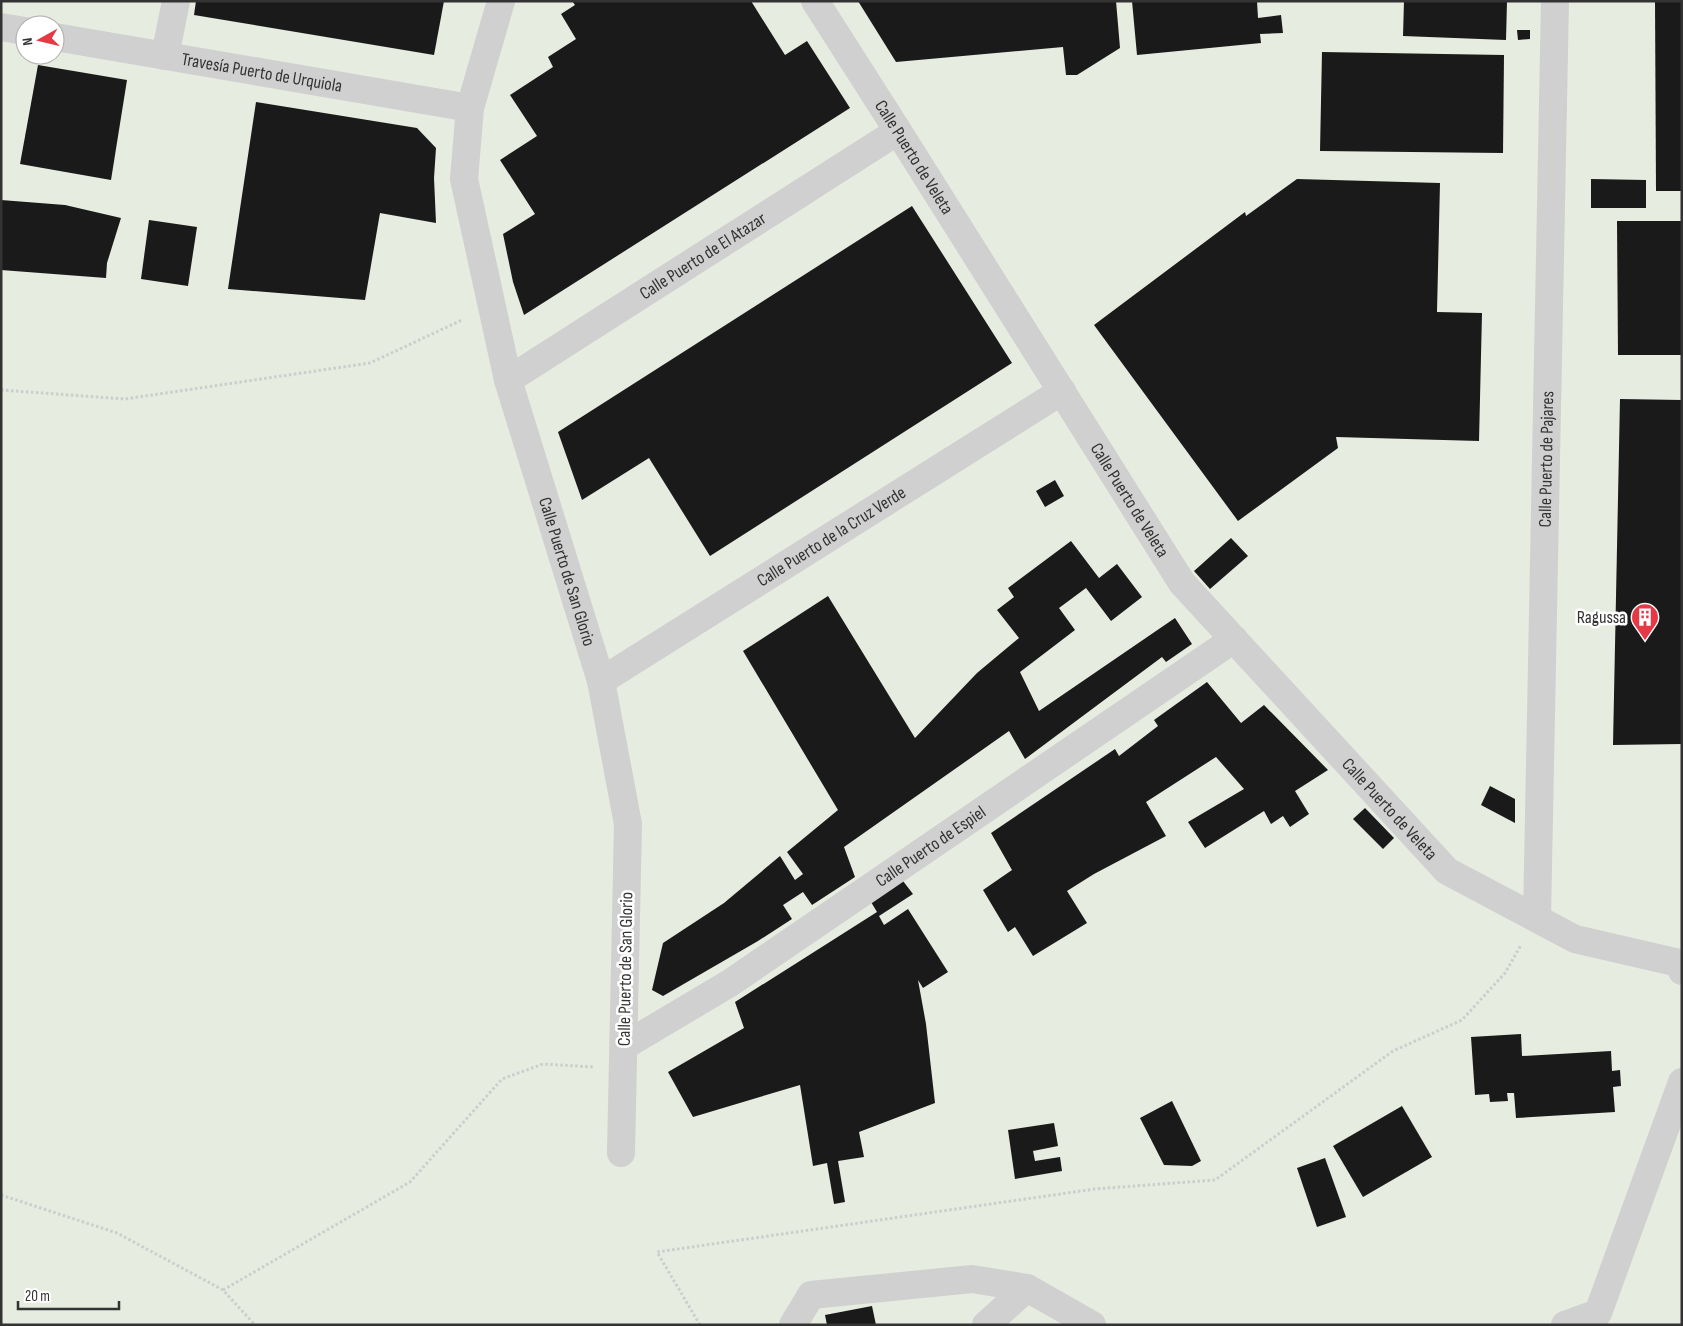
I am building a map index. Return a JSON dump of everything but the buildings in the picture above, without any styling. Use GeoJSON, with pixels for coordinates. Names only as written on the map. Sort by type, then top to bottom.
{"type":"FeatureCollection","features":[{"type":"Feature","properties":{"kind":"street"},"geometry":{"type":"LineString","coordinates":[[165,56],[176,1]]}},
{"type":"Feature","properties":{"kind":"street","name":"Calle Puerto de San Glorio"},"geometry":{"type":"LineString","coordinates":[[501,1],[470,108],[464,179],[490,307],[508,380],[601,682],[628,824],[621,1153]]}},
{"type":"Feature","properties":{"kind":"street","name":"Calle Puerto de Veleta"},"geometry":{"type":"LineString","coordinates":[[815,1],[1182,583],[1447,871],[1575,939],[1679,964],[1682,971]]}},
{"type":"Feature","properties":{"kind":"street","name":"Calle Puerto de Pajares"},"geometry":{"type":"LineString","coordinates":[[1537,918],[1555,1]]}},
{"type":"Feature","properties":{"kind":"street"},"geometry":{"type":"LineString","coordinates":[[1,27],[15,29]]}},
{"type":"Feature","properties":{"kind":"street","name":"Travesía Puerto de Urquiola"},"geometry":{"type":"LineString","coordinates":[[65,39],[470,108]]}},
{"type":"Feature","properties":{"kind":"street","name":"Calle Puerto de El Atazar"},"geometry":{"type":"LineString","coordinates":[[508,380],[898,130]]}},
{"type":"Feature","properties":{"kind":"street","name":"Calle Puerto de la Cruz Verde"},"geometry":{"type":"LineString","coordinates":[[601,682],[1062,391]]}},
{"type":"Feature","properties":{"kind":"street","name":"Calle Puerto de Espiel"},"geometry":{"type":"LineString","coordinates":[[623,1056],[1234,639]]}},
{"type":"Feature","properties":{"kind":"street"},"geometry":{"type":"LineString","coordinates":[[1565,1325],[1598,1313],[1682,1082]]}},
{"type":"Feature","properties":{"kind":"street"},"geometry":{"type":"LineString","coordinates":[[793,1325],[810,1295],[972,1279],[1027,1288],[1092,1325]]}},
{"type":"Feature","properties":{"kind":"street"},"geometry":{"type":"LineString","coordinates":[[986,1325],[1027,1288]]}},
{"type":"Feature","properties":{"kind":"path"},"geometry":{"type":"LineString","coordinates":[[1,390],[125,399],[370,363],[490,307]]}},
{"type":"Feature","properties":{"kind":"path"},"geometry":{"type":"LineString","coordinates":[[700,1325],[656,1252],[1096,1190],[1215,1180],[1393,1051],[1462,1020],[1505,973],[1537,918]]}},
{"type":"Feature","properties":{"kind":"path"},"geometry":{"type":"LineString","coordinates":[[223,1290],[410,1182],[502,1079],[543,1064],[623,1056]]}},
{"type":"Feature","properties":{"kind":"path"},"geometry":{"type":"LineString","coordinates":[[1,1195],[117,1233],[223,1290],[255,1325]]}},
{"type":"Feature","properties":{"kind":"shaded area"},"geometry":{"type":"Polygon","coordinates":[[[1,1],[1682,1],[1682,1325],[1,1325],[1,1]]]}},
{"type":"Feature","properties":{"kind":"place","name":"Ragussa"},"geometry":{"type":"Point","coordinates":[1645,641]}}]}
